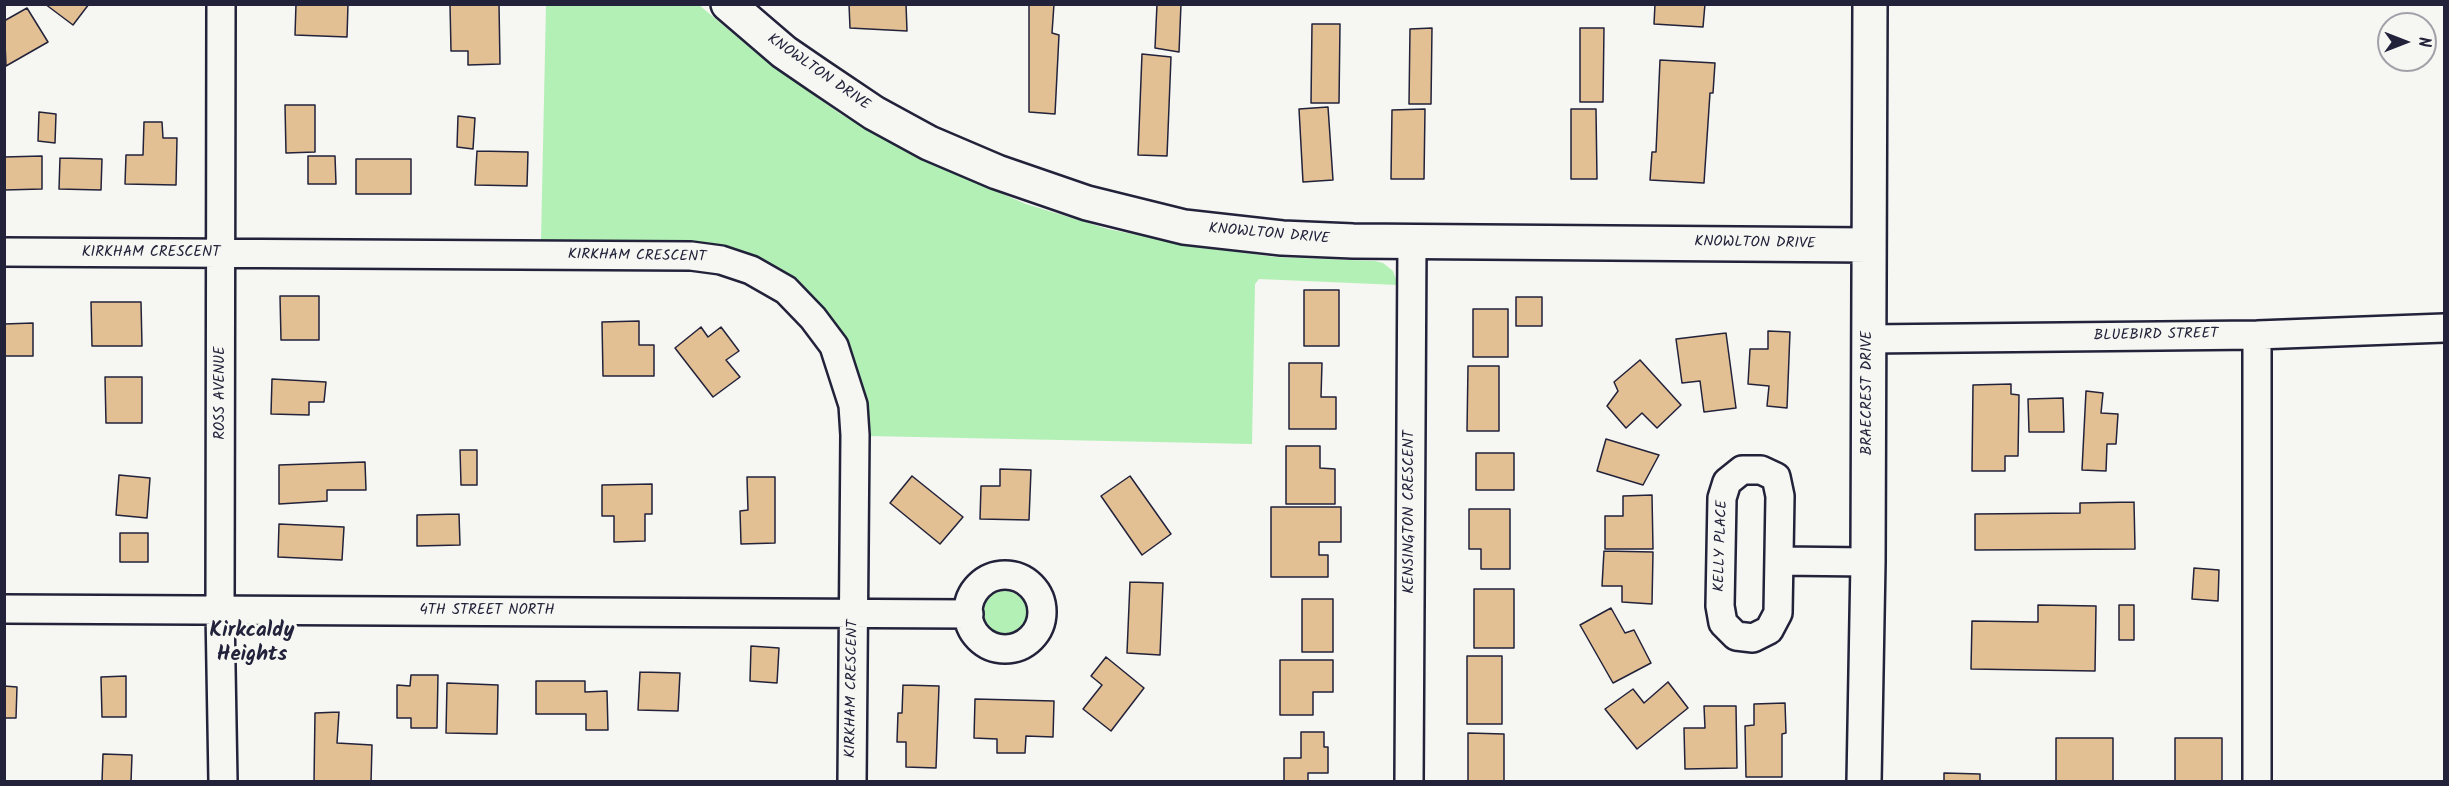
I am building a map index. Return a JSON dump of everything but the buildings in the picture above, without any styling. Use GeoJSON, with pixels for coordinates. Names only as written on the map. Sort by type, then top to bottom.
{"type":"FeatureCollection","features":[{"type":"Feature","properties":{"kind":"street","name":"ROSS AVENUE"},"geometry":{"type":"LineString","coordinates":[[221,4],[220,611],[223,782]]}},
{"type":"Feature","properties":{"kind":"street","name":"KNOWLTON DRIVE"},"geometry":{"type":"LineString","coordinates":[[728,4],[784,52],[874,113],[929,143],[997,172],[1087,203],[1184,227],[1282,238],[1412,242],[1868,245]]}},
{"type":"Feature","properties":{"kind":"street","name":"BRAECREST DRIVE"},"geometry":{"type":"LineString","coordinates":[[1864,782],[1868,562],[1870,4]]}},
{"type":"Feature","properties":{"kind":"street","name":"KENSINGTON CRESCENT"},"geometry":{"type":"LineString","coordinates":[[1409,782],[1412,242]]}},
{"type":"Feature","properties":{"kind":"street","name":"KIRKHAM CRESCENT"},"geometry":{"type":"LineString","coordinates":[[4,252],[691,256],[721,260],[751,270],[786,290],[813,318],[834,346],[846,377],[853,405],[855,435],[852,782]]}},
{"type":"Feature","properties":{"kind":"street","name":"BLUEBIRD STREET"},"geometry":{"type":"LineString","coordinates":[[1867,339],[2257,335],[2445,328]]}},
{"type":"Feature","properties":{"kind":"street"},"geometry":{"type":"LineString","coordinates":[[2257,335],[2257,782]]}},
{"type":"Feature","properties":{"kind":"street","name":"KELLY PLACE"},"geometry":{"type":"LineString","coordinates":[[1742,470],[1761,470],[1776,477],[1780,496],[1781,561],[1778,613],[1769,630],[1754,638],[1736,636],[1723,623],[1720,606],[1722,498],[1727,482],[1742,470]]}},
{"type":"Feature","properties":{"kind":"street"},"geometry":{"type":"LineString","coordinates":[[1781,561],[1868,562]]}},
{"type":"Feature","properties":{"kind":"street","name":"4TH STREET NORTH"},"geometry":{"type":"LineString","coordinates":[[4,609],[969,614]]}},
{"type":"Feature","properties":{"kind":"green space"},"geometry":{"type":"Polygon","coordinates":[[[546,5],[699,5],[767,62],[842,115],[923,160],[1026,204],[1108,229],[1197,247],[1275,257],[1375,261],[1383,263],[1393,271],[1398,285],[1259,279],[1255,284],[1252,444],[868,436],[860,379],[841,334],[807,292],[764,262],[726,247],[702,242],[541,240],[546,5]]]}},
{"type":"Feature","properties":{"kind":"green space"},"geometry":{"type":"Polygon","coordinates":[[[1005,591],[1020,598],[1027,613],[1020,628],[1005,635],[990,628],[983,613],[990,598],[1005,591]]]}},
{"type":"Feature","properties":{"kind":"district","name":"Kirkcaldy Heights"},"geometry":{"type":"Point","coordinates":[252,644]}}]}
